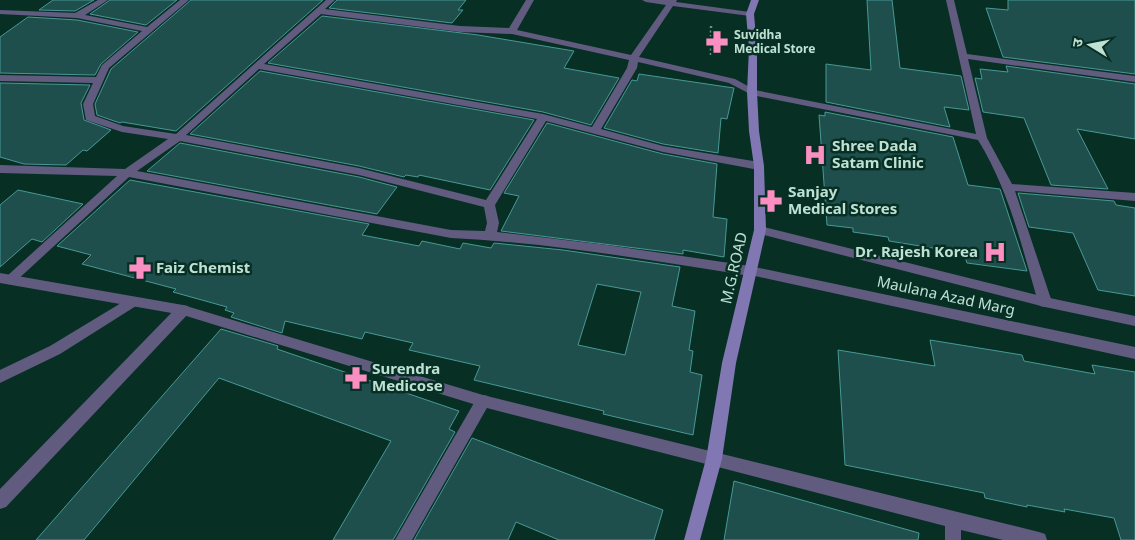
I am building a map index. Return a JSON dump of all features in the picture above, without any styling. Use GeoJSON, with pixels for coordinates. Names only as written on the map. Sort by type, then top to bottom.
{"type":"FeatureCollection","features":[{"type":"Feature","properties":{"kind":"main road","name":"M.G.ROAD"},"geometry":{"type":"LineString","coordinates":[[692,540],[714,459],[729,363],[760,230],[760,166],[754,131],[752,92],[753,48],[750,14],[755,0]]}},
{"type":"Feature","properties":{"kind":"street"},"geometry":{"type":"LineString","coordinates":[[77,16],[104,0]]}},
{"type":"Feature","properties":{"kind":"street"},"geometry":{"type":"LineString","coordinates":[[184,0],[104,67],[98,80],[97,91],[88,104],[90,118],[108,127],[130,132],[178,137],[339,166],[448,192],[489,205]]}},
{"type":"Feature","properties":{"kind":"street"},"geometry":{"type":"LineString","coordinates":[[5,278],[128,173],[178,137],[331,0]]}},
{"type":"Feature","properties":{"kind":"street"},"geometry":{"type":"LineString","coordinates":[[512,31],[530,0]]}},
{"type":"Feature","properties":{"kind":"street"},"geometry":{"type":"LineString","coordinates":[[646,0],[673,2],[750,14]]}},
{"type":"Feature","properties":{"kind":"street"},"geometry":{"type":"LineString","coordinates":[[950,0],[982,138],[1008,187],[1044,302]]}},
{"type":"Feature","properties":{"kind":"street"},"geometry":{"type":"LineString","coordinates":[[595,131],[632,68],[634,58],[673,2]]}},
{"type":"Feature","properties":{"kind":"street"},"geometry":{"type":"LineString","coordinates":[[319,11],[460,28],[512,31],[732,81],[752,92],[982,138]]}},
{"type":"Feature","properties":{"kind":"street"},"geometry":{"type":"LineString","coordinates":[[0,12],[77,16],[149,30]]}},
{"type":"Feature","properties":{"kind":"street"},"geometry":{"type":"LineString","coordinates":[[964,56],[1135,79]]}},
{"type":"Feature","properties":{"kind":"street"},"geometry":{"type":"LineString","coordinates":[[258,66],[542,117],[663,149],[760,166]]}},
{"type":"Feature","properties":{"kind":"street"},"geometry":{"type":"LineString","coordinates":[[0,78],[98,80]]}},
{"type":"Feature","properties":{"kind":"street"},"geometry":{"type":"LineString","coordinates":[[490,236],[493,223],[489,205],[542,117]]}},
{"type":"Feature","properties":{"kind":"street","name":"Maulana Azad Marg"},"geometry":{"type":"LineString","coordinates":[[0,169],[128,173],[436,231],[607,249],[750,271],[1135,353]]}},
{"type":"Feature","properties":{"kind":"street"},"geometry":{"type":"LineString","coordinates":[[1008,187],[1135,197]]}},
{"type":"Feature","properties":{"kind":"street","name":"Maulana Azad Marg"},"geometry":{"type":"LineString","coordinates":[[760,230],[1044,302],[1135,321]]}},
{"type":"Feature","properties":{"kind":"street"},"geometry":{"type":"LineString","coordinates":[[5,278],[130,302],[183,310],[483,401],[1039,540]]}},
{"type":"Feature","properties":{"kind":"street"},"geometry":{"type":"LineString","coordinates":[[0,377],[55,350],[130,302]]}},
{"type":"Feature","properties":{"kind":"street"},"geometry":{"type":"LineString","coordinates":[[0,501],[183,310]]}},
{"type":"Feature","properties":{"kind":"street"},"geometry":{"type":"LineString","coordinates":[[403,540],[483,401]]}},
{"type":"Feature","properties":{"kind":"street"},"geometry":{"type":"LineString","coordinates":[[953,520],[953,540]]}},
{"type":"Feature","properties":{"kind":"path"},"geometry":{"type":"LineString","coordinates":[[710,8],[711,60]]}},
{"type":"Feature","properties":{"kind":"building"},"geometry":{"type":"Polygon","coordinates":[[[53,0],[94,0],[75,11],[39,10],[53,0]]]}},
{"type":"Feature","properties":{"kind":"building"},"geometry":{"type":"Polygon","coordinates":[[[110,0],[177,0],[146,25],[90,14],[110,0]]]}},
{"type":"Feature","properties":{"kind":"building"},"geometry":{"type":"Polygon","coordinates":[[[191,0],[323,0],[176,131],[120,123],[97,115],[95,104],[111,69],[191,0]]]}},
{"type":"Feature","properties":{"kind":"building"},"geometry":{"type":"Polygon","coordinates":[[[337,0],[466,0],[458,10],[463,10],[452,23],[329,8],[337,0]]]}},
{"type":"Feature","properties":{"kind":"building"},"geometry":{"type":"Polygon","coordinates":[[[867,0],[892,0],[900,68],[961,76],[969,110],[944,107],[950,127],[826,102],[826,64],[871,70],[867,0]]]}},
{"type":"Feature","properties":{"kind":"building"},"geometry":{"type":"Polygon","coordinates":[[[1008,0],[1135,0],[1135,74],[1003,57],[986,8],[1008,10],[1008,0]]]}},
{"type":"Feature","properties":{"kind":"building"},"geometry":{"type":"Polygon","coordinates":[[[322,16],[478,35],[574,51],[564,68],[619,78],[591,125],[543,112],[268,63],[322,16]]]}},
{"type":"Feature","properties":{"kind":"building"},"geometry":{"type":"Polygon","coordinates":[[[28,17],[77,20],[138,32],[101,64],[95,75],[0,73],[0,37],[28,17]]]}},
{"type":"Feature","properties":{"kind":"building"},"geometry":{"type":"Polygon","coordinates":[[[1006,66],[1135,84],[1135,139],[1077,129],[1108,189],[1051,185],[1024,118],[983,112],[975,78],[982,79],[980,69],[1008,72],[1006,66]]]}},
{"type":"Feature","properties":{"kind":"building"},"geometry":{"type":"Polygon","coordinates":[[[260,71],[534,120],[490,190],[419,175],[418,177],[406,175],[404,177],[359,166],[190,134],[260,71]]]}},
{"type":"Feature","properties":{"kind":"building"},"geometry":{"type":"Polygon","coordinates":[[[639,74],[734,88],[727,119],[721,118],[718,153],[663,144],[604,128],[632,80],[637,81],[639,74]]]}},
{"type":"Feature","properties":{"kind":"building"},"geometry":{"type":"Polygon","coordinates":[[[0,83],[90,85],[81,103],[84,120],[111,130],[87,151],[83,150],[66,165],[24,164],[0,157],[0,83]]]}},
{"type":"Feature","properties":{"kind":"building"},"geometry":{"type":"Polygon","coordinates":[[[825,112],[953,137],[968,185],[1000,189],[1027,271],[967,263],[965,257],[940,253],[939,249],[889,241],[888,237],[853,232],[853,228],[827,225],[819,115],[825,116],[825,112]]]}},
{"type":"Feature","properties":{"kind":"building"},"geometry":{"type":"Polygon","coordinates":[[[547,123],[663,154],[717,164],[713,217],[727,219],[724,257],[683,250],[683,254],[501,231],[519,196],[504,193],[547,123]]]}},
{"type":"Feature","properties":{"kind":"building"},"geometry":{"type":"Polygon","coordinates":[[[180,143],[359,177],[397,187],[377,214],[147,171],[180,143]]]}},
{"type":"Feature","properties":{"kind":"building"},"geometry":{"type":"Polygon","coordinates":[[[130,180],[369,224],[362,235],[419,246],[422,241],[460,249],[463,243],[491,248],[494,243],[563,250],[680,267],[672,306],[695,311],[689,350],[693,351],[690,372],[702,375],[693,435],[603,414],[604,411],[474,380],[480,366],[409,350],[413,343],[365,332],[362,339],[285,321],[282,333],[231,317],[234,313],[225,310],[227,307],[173,292],[176,289],[82,264],[91,255],[57,246],[130,180]],[[597,284],[578,345],[625,355],[641,292],[597,284]]]}},
{"type":"Feature","properties":{"kind":"building"},"geometry":{"type":"Polygon","coordinates":[[[18,190],[83,204],[42,242],[32,239],[0,267],[0,205],[18,190]]]}},
{"type":"Feature","properties":{"kind":"building"},"geometry":{"type":"Polygon","coordinates":[[[1018,193],[1114,201],[1116,205],[1135,208],[1135,296],[1098,290],[1073,233],[1029,227],[1018,193]]]}},
{"type":"Feature","properties":{"kind":"building"},"geometry":{"type":"Polygon","coordinates":[[[221,329],[278,346],[277,349],[459,411],[449,429],[455,432],[393,540],[333,540],[391,441],[219,378],[84,540],[36,540],[221,329]]]}},
{"type":"Feature","properties":{"kind":"building"},"geometry":{"type":"Polygon","coordinates":[[[930,340],[1022,355],[1024,361],[1095,374],[1092,365],[1135,372],[1135,540],[1121,540],[1114,518],[1064,509],[1065,512],[1027,505],[1027,507],[985,498],[984,493],[845,465],[838,350],[935,366],[930,340]]]}},
{"type":"Feature","properties":{"kind":"building"},"geometry":{"type":"Polygon","coordinates":[[[472,438],[663,510],[654,540],[559,540],[516,522],[508,540],[414,540],[472,438]]]}},
{"type":"Feature","properties":{"kind":"building"},"geometry":{"type":"Polygon","coordinates":[[[734,481],[919,533],[918,540],[724,540],[734,481]]]}},
{"type":"Feature","properties":{"kind":"place","name":"Suvidha Medical Store"},"geometry":{"type":"Point","coordinates":[717,42]}},
{"type":"Feature","properties":{"kind":"place","name":"Shree Dada Satam Clinic"},"geometry":{"type":"Point","coordinates":[815,155]}},
{"type":"Feature","properties":{"kind":"place","name":"Sanjay Medical Stores"},"geometry":{"type":"Point","coordinates":[771,201]}},
{"type":"Feature","properties":{"kind":"place","name":"Dr. Rajesh Korea"},"geometry":{"type":"Point","coordinates":[995,252]}},
{"type":"Feature","properties":{"kind":"place","name":"Faiz Chemist"},"geometry":{"type":"Point","coordinates":[140,268]}},
{"type":"Feature","properties":{"kind":"place","name":"Surendra Medicose"},"geometry":{"type":"Point","coordinates":[356,378]}}]}
